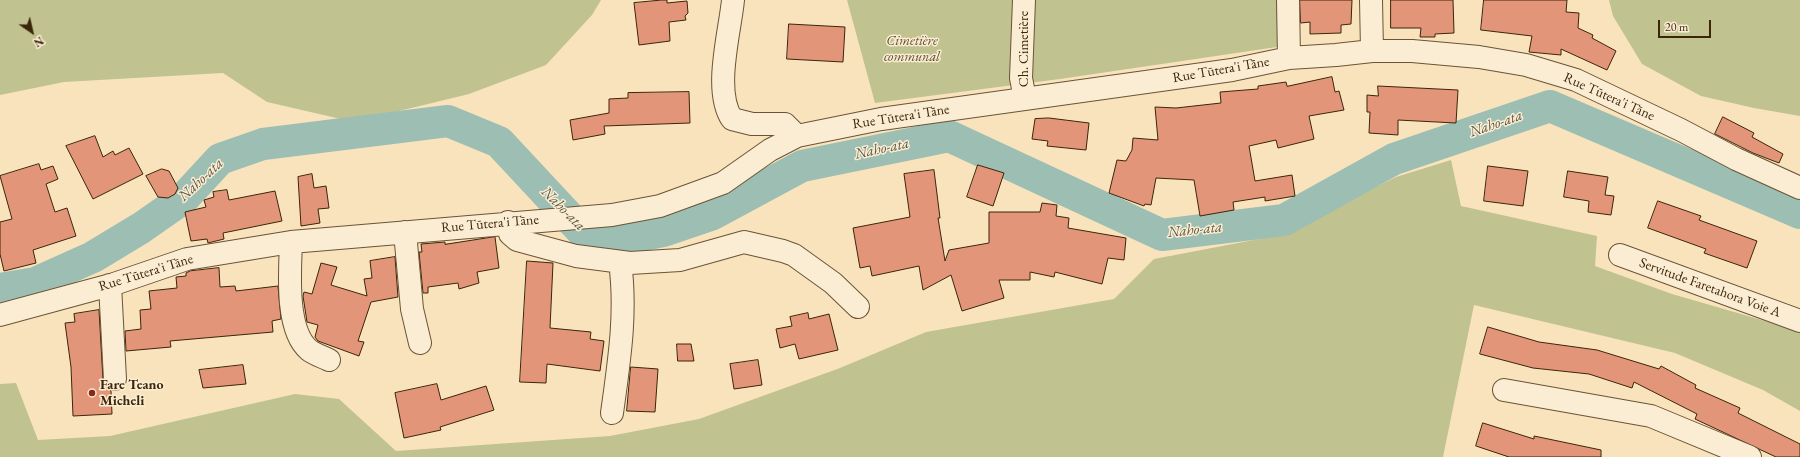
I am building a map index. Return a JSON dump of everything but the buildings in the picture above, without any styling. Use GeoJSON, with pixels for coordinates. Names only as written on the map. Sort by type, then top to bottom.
{"type":"FeatureCollection","features":[{"type":"Feature","properties":{"kind":"street"},"geometry":{"type":"LineString","coordinates":[[733,0],[723,84],[728,112],[732,119],[752,124],[785,124],[797,136]]}},
{"type":"Feature","properties":{"kind":"street","name":"Ch. Cimetière"},"geometry":{"type":"LineString","coordinates":[[1024,0],[1021,78],[1025,99]]}},
{"type":"Feature","properties":{"kind":"street"},"geometry":{"type":"LineString","coordinates":[[1288,0],[1289,58]]}},
{"type":"Feature","properties":{"kind":"street"},"geometry":{"type":"LineString","coordinates":[[1371,0],[1372,51]]}},
{"type":"Feature","properties":{"kind":"street","name":"Rue Tūtera'i Tāne"},"geometry":{"type":"LineString","coordinates":[[0,315],[110,285],[187,259],[291,242],[612,214],[660,206],[723,183],[770,150],[797,136],[881,119],[1232,70],[1289,58],[1372,51],[1412,51],[1503,60],[1526,65],[1576,80],[1668,123],[1736,159],[1800,188]]}},
{"type":"Feature","properties":{"kind":"street"},"geometry":{"type":"LineString","coordinates":[[508,222],[510,234],[517,240],[576,256],[620,262],[680,260],[744,242],[783,251],[794,255],[833,283],[858,307]]}},
{"type":"Feature","properties":{"kind":"street"},"geometry":{"type":"LineString","coordinates":[[405,232],[412,309],[420,343]]}},
{"type":"Feature","properties":{"kind":"street"},"geometry":{"type":"LineString","coordinates":[[291,242],[290,272],[292,316],[299,337],[309,350],[329,360]]}},
{"type":"Feature","properties":{"kind":"street","name":"Servitude Faretahora Voie A"},"geometry":{"type":"LineString","coordinates":[[1620,255],[1800,321]]}},
{"type":"Feature","properties":{"kind":"street"},"geometry":{"type":"LineString","coordinates":[[612,413],[621,346],[624,292],[620,262]]}},
{"type":"Feature","properties":{"kind":"street"},"geometry":{"type":"LineString","coordinates":[[110,285],[115,379]]}},
{"type":"Feature","properties":{"kind":"street"},"geometry":{"type":"LineString","coordinates":[[1504,390],[1651,416],[1750,457]]}},
{"type":"Feature","properties":{"kind":"green space"},"geometry":{"type":"Polygon","coordinates":[[[0,0],[601,0],[592,15],[546,65],[469,94],[354,122],[267,102],[223,73],[64,82],[0,95],[0,0]]]}},
{"type":"Feature","properties":{"kind":"green space","name":"Cimetière communal"},"geometry":{"type":"Polygon","coordinates":[[[847,0],[1277,0],[1277,47],[1060,79],[875,103],[847,0]]]}},
{"type":"Feature","properties":{"kind":"green space"},"geometry":{"type":"Polygon","coordinates":[[[1609,0],[1800,0],[1800,116],[1754,108],[1701,96],[1642,64],[1613,16],[1609,0]]]}},
{"type":"Feature","properties":{"kind":"green space"},"geometry":{"type":"Polygon","coordinates":[[[1451,160],[1461,206],[1597,236],[1595,266],[1672,294],[1800,331],[1800,411],[1763,390],[1675,353],[1474,305],[1443,457],[0,457],[0,384],[16,383],[38,440],[110,436],[295,394],[339,399],[396,451],[610,436],[699,419],[840,368],[926,332],[1114,299],[1154,259],[1280,235],[1396,177],[1451,160]]]}},
{"type":"Feature","properties":{"kind":"waterway","name":"Naho-ata"},"geometry":{"type":"LineString","coordinates":[[0,289],[35,283],[93,257],[141,228],[184,198],[220,159],[263,144],[448,121],[499,142],[582,231],[598,238],[618,240],[663,231],[713,214],[802,166],[949,136],[1162,235],[1284,220],[1394,159],[1550,106],[1800,213]]}},
{"type":"Feature","properties":{"kind":"place","name":"Fare Teano Micheli"},"geometry":{"type":"Point","coordinates":[92,393]}}]}
